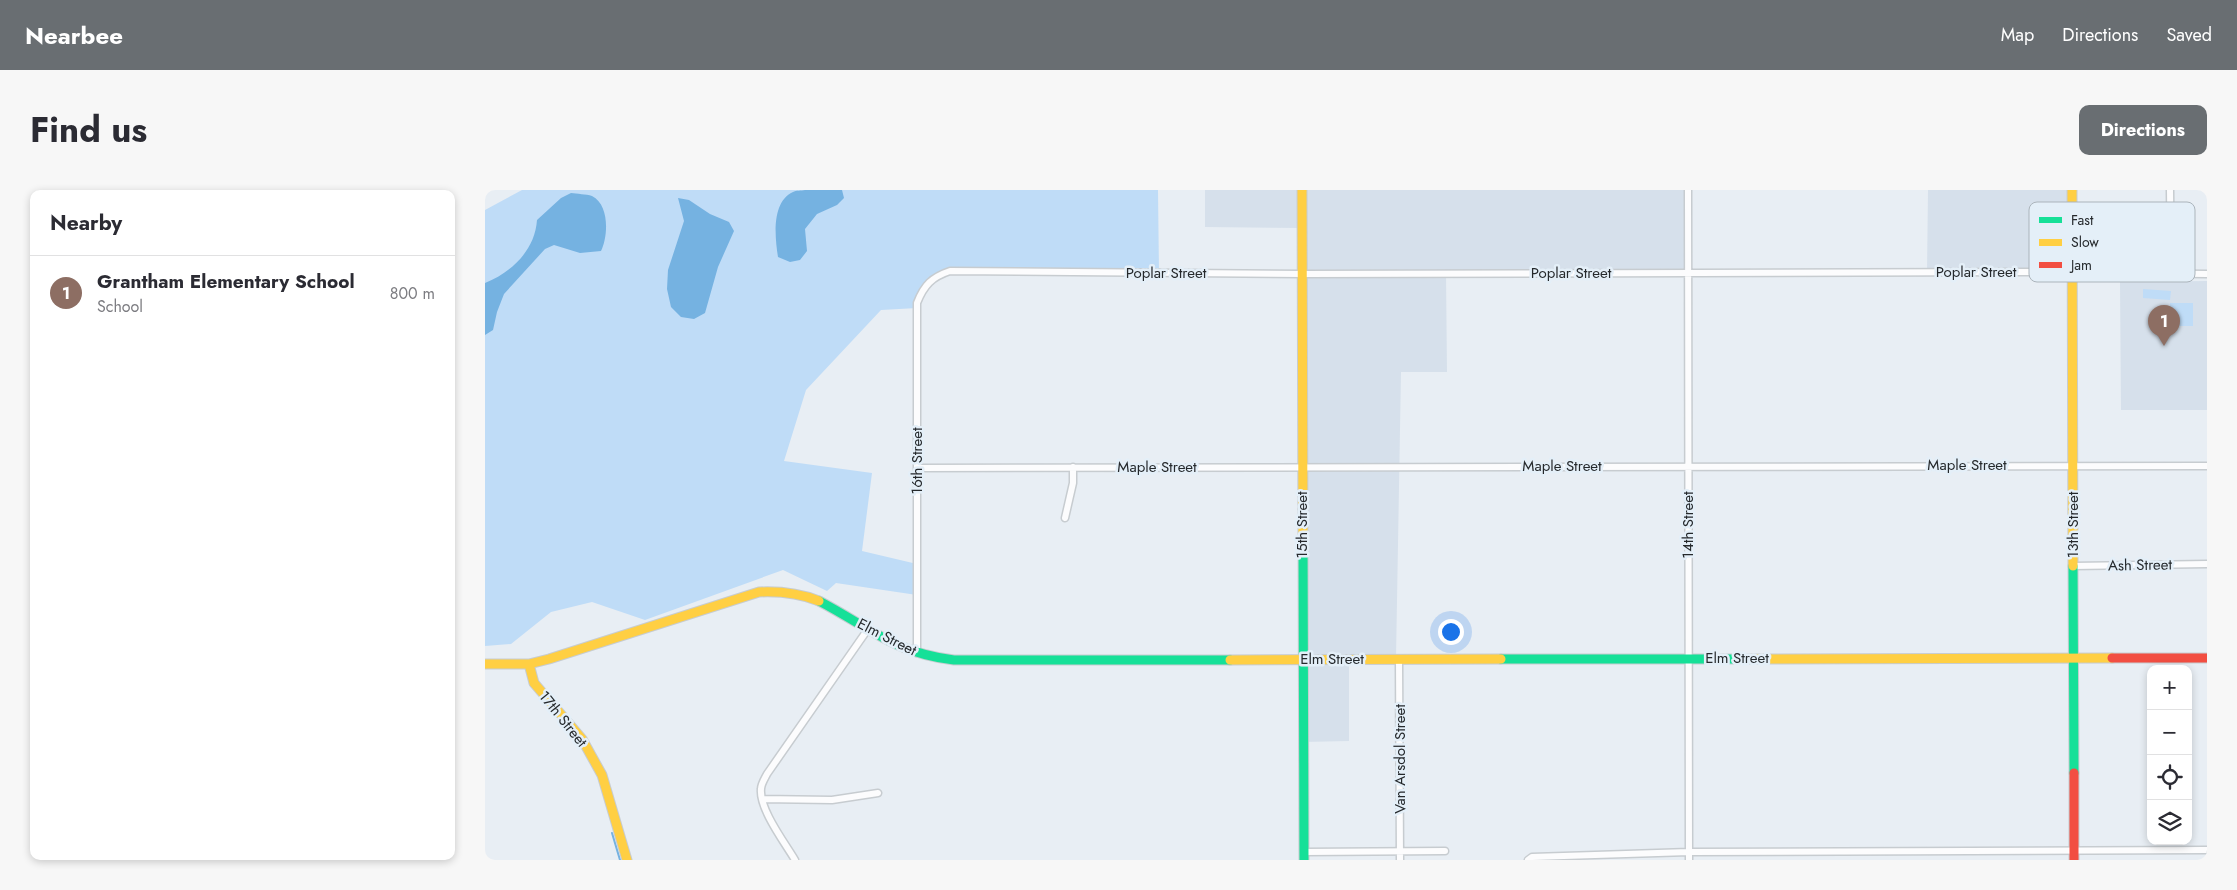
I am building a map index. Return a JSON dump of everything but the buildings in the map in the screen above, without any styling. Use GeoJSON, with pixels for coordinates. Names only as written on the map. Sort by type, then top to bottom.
{"type":"FeatureCollection","features":[{"type":"Feature","properties":{"kind":"main road","name":"15th Street"},"geometry":{"type":"LineString","coordinates":[[1302,190],[1304,856]]}},
{"type":"Feature","properties":{"kind":"main road","name":"13th Street"},"geometry":{"type":"LineString","coordinates":[[2072,282],[2075,860]]}},
{"type":"Feature","properties":{"kind":"main road","name":"Elm Street"},"geometry":{"type":"LineString","coordinates":[[485,664],[529,664],[759,592],[777,590],[809,595],[900,647],[932,658],[954,660],[2207,658]]}},
{"type":"Feature","properties":{"kind":"main road","name":"17th Street"},"geometry":{"type":"LineString","coordinates":[[529,664],[534,683],[582,739],[602,775],[627,860]]}},
{"type":"Feature","properties":{"kind":"street","name":"14th Street"},"geometry":{"type":"LineString","coordinates":[[1688,190],[1687,658],[1689,860]]}},
{"type":"Feature","properties":{"kind":"street","name":"Poplar Street"},"geometry":{"type":"LineString","coordinates":[[936,276],[950,271],[1303,274],[2029,272]]}},
{"type":"Feature","properties":{"kind":"street","name":"16th Street"},"geometry":{"type":"LineString","coordinates":[[917,653],[917,303],[922,289],[936,276]]}},
{"type":"Feature","properties":{"kind":"street","name":"Maple Street"},"geometry":{"type":"LineString","coordinates":[[917,468],[2207,466]]}},
{"type":"Feature","properties":{"kind":"street"},"geometry":{"type":"LineString","coordinates":[[1065,518],[1073,482],[1073,467]]}},
{"type":"Feature","properties":{"kind":"street","name":"Ash Street"},"geometry":{"type":"LineString","coordinates":[[2073,566],[2207,564]]}},
{"type":"Feature","properties":{"kind":"street"},"geometry":{"type":"LineString","coordinates":[[795,860],[768,814],[762,800],[761,787],[767,774],[868,629]]}},
{"type":"Feature","properties":{"kind":"street","name":"Van Arsdol Street"},"geometry":{"type":"LineString","coordinates":[[1399,659],[1400,860]]}},
{"type":"Feature","properties":{"kind":"street"},"geometry":{"type":"LineString","coordinates":[[762,800],[833,800],[878,793]]}},
{"type":"Feature","properties":{"kind":"street"},"geometry":{"type":"LineString","coordinates":[[1528,860],[1532,857],[1607,858],[1689,852],[2207,850]]}},
{"type":"Feature","properties":{"kind":"street"},"geometry":{"type":"LineString","coordinates":[[1304,856],[1400,851],[1445,851]]}},
{"type":"Feature","properties":{"kind":"shaded area"},"geometry":{"type":"Polygon","coordinates":[[[522,190],[1158,190],[1159,273],[950,271],[922,289],[917,308],[881,310],[806,390],[784,461],[872,473],[862,551],[917,564],[917,595],[836,583],[827,591],[783,570],[645,620],[592,602],[551,612],[511,644],[485,646],[485,210],[522,190]]]}},
{"type":"Feature","properties":{"kind":"shaded area"},"geometry":{"type":"Polygon","coordinates":[[[1205,190],[1688,190],[1688,273],[1446,273],[1447,372],[1401,372],[1396,659],[1349,659],[1349,741],[1303,742],[1302,228],[1205,227],[1205,190]]]}},
{"type":"Feature","properties":{"kind":"shaded area"},"geometry":{"type":"Polygon","coordinates":[[[1928,190],[2072,190],[2072,202],[2029,202],[2029,272],[1927,272],[1928,190]]]}},
{"type":"Feature","properties":{"kind":"shaded area"},"geometry":{"type":"Polygon","coordinates":[[[2207,281],[2207,410],[2121,410],[2120,282],[2207,281]]]}},
{"type":"Feature","properties":{"kind":"shaded area"},"geometry":{"type":"Polygon","coordinates":[[[2143,289],[2171,291],[2170,300],[2143,298],[2143,289]]]}},
{"type":"Feature","properties":{"kind":"shaded area"},"geometry":{"type":"Polygon","coordinates":[[[2170,303],[2193,303],[2193,326],[2170,326],[2170,303]]]}},
{"type":"Feature","properties":{"kind":"water"},"geometry":{"type":"Polygon","coordinates":[[[842,190],[844,198],[837,205],[817,214],[805,229],[807,251],[800,260],[790,262],[778,257],[776,221],[781,204],[786,197],[794,191],[842,190]]]}},
{"type":"Feature","properties":{"kind":"water"},"geometry":{"type":"Polygon","coordinates":[[[571,193],[592,196],[602,206],[605,214],[606,230],[601,251],[580,253],[554,245],[545,249],[504,294],[493,330],[485,335],[485,283],[504,273],[520,259],[532,241],[537,220],[561,198],[571,193]]]}},
{"type":"Feature","properties":{"kind":"water"},"geometry":{"type":"Polygon","coordinates":[[[678,198],[689,200],[710,214],[729,222],[734,231],[718,267],[705,313],[694,319],[681,317],[671,307],[667,289],[668,270],[684,221],[678,198]]]}},
{"type":"Feature","properties":{"kind":"waterway"},"geometry":{"type":"LineString","coordinates":[[612,833],[620,860]]}},
{"type":"Feature","properties":{"kind":"traffic: fast"},"geometry":{"type":"LineString","coordinates":[[1303,538],[1304,860]]}},
{"type":"Feature","properties":{"kind":"traffic: fast"},"geometry":{"type":"LineString","coordinates":[[2073,566],[2074,773]]}},
{"type":"Feature","properties":{"kind":"traffic: fast"},"geometry":{"type":"LineString","coordinates":[[819,601],[883,638],[933,657],[954,660],[1230,660]]}},
{"type":"Feature","properties":{"kind":"traffic: fast"},"geometry":{"type":"LineString","coordinates":[[1501,659],[1744,659]]}},
{"type":"Feature","properties":{"kind":"traffic: slow"},"geometry":{"type":"LineString","coordinates":[[1302,190],[1303,538]]}},
{"type":"Feature","properties":{"kind":"traffic: slow"},"geometry":{"type":"LineString","coordinates":[[2072,190],[2072,202]]}},
{"type":"Feature","properties":{"kind":"traffic: slow"},"geometry":{"type":"LineString","coordinates":[[2072,282],[2073,566]]}},
{"type":"Feature","properties":{"kind":"traffic: slow"},"geometry":{"type":"LineString","coordinates":[[485,664],[529,664],[549,659],[759,592],[790,593],[819,601]]}},
{"type":"Feature","properties":{"kind":"traffic: slow"},"geometry":{"type":"LineString","coordinates":[[1744,659],[2112,658]]}},
{"type":"Feature","properties":{"kind":"traffic: slow"},"geometry":{"type":"LineString","coordinates":[[1230,660],[1501,659]]}},
{"type":"Feature","properties":{"kind":"traffic: slow"},"geometry":{"type":"LineString","coordinates":[[529,664],[534,683],[582,739],[602,775],[627,860]]}},
{"type":"Feature","properties":{"kind":"traffic: jam"},"geometry":{"type":"LineString","coordinates":[[2112,658],[2207,658]]}},
{"type":"Feature","properties":{"kind":"traffic: jam"},"geometry":{"type":"LineString","coordinates":[[2074,773],[2074,860]]}},
{"type":"Feature","properties":{"kind":"place","name":"Grantham Elementary School"},"geometry":{"type":"Point","coordinates":[2164,346]}}]}
